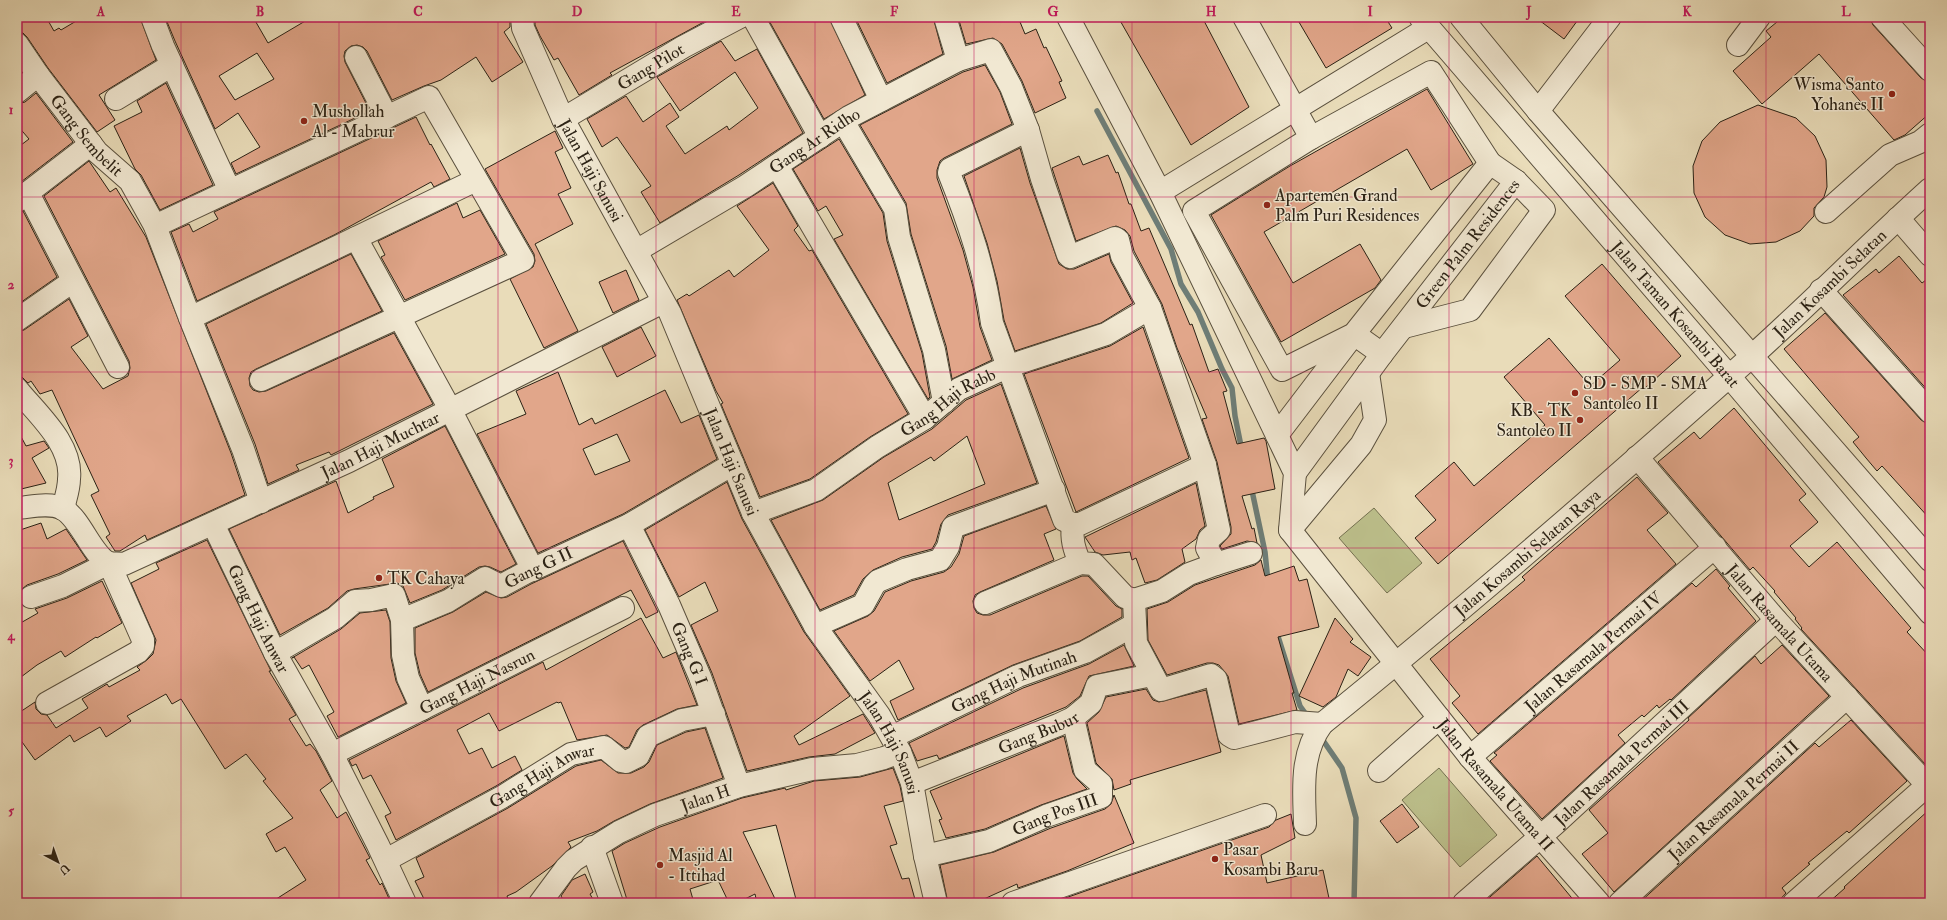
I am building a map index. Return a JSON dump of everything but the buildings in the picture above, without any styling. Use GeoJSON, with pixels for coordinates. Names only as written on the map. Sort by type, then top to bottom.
{"type":"FeatureCollection","features":[{"type":"Feature","properties":{"kind":"street"},"geometry":{"type":"LineString","coordinates":[[152,17],[172,65],[230,191]]}},
{"type":"Feature","properties":{"kind":"street","name":"Jalan Haji Sanusi"},"geometry":{"type":"LineString","coordinates":[[522,17],[523,28],[562,119],[664,302],[753,513],[815,626],[879,715],[896,745],[912,783],[925,856],[936,903]]}},
{"type":"Feature","properties":{"kind":"street","name":"Gang Pilot"},"geometry":{"type":"LineString","coordinates":[[562,119],[683,47],[740,17]]}},
{"type":"Feature","properties":{"kind":"street"},"geometry":{"type":"LineString","coordinates":[[753,17],[820,137]]}},
{"type":"Feature","properties":{"kind":"street"},"geometry":{"type":"LineString","coordinates":[[840,17],[881,100]]}},
{"type":"Feature","properties":{"kind":"street"},"geometry":{"type":"LineString","coordinates":[[945,17],[958,60]]}},
{"type":"Feature","properties":{"kind":"street"},"geometry":{"type":"LineString","coordinates":[[1068,17],[1160,192],[1295,473],[1290,530]]}},
{"type":"Feature","properties":{"kind":"street"},"geometry":{"type":"LineString","coordinates":[[1244,17],[1311,138],[1431,72],[1490,163]]}},
{"type":"Feature","properties":{"kind":"street","name":"Jalan Taman Kosambi Barat"},"geometry":{"type":"LineString","coordinates":[[1461,17],[1538,111],[1930,560]]}},
{"type":"Feature","properties":{"kind":"street"},"geometry":{"type":"LineString","coordinates":[[1538,111],[1610,17]]}},
{"type":"Feature","properties":{"kind":"street"},"geometry":{"type":"LineString","coordinates":[[1738,45],[1759,17]]}},
{"type":"Feature","properties":{"kind":"street"},"geometry":{"type":"LineString","coordinates":[[1882,17],[1930,70]]}},
{"type":"Feature","properties":{"kind":"street"},"geometry":{"type":"LineString","coordinates":[[1160,192],[1294,109],[1424,23]]}},
{"type":"Feature","properties":{"kind":"street","name":"Jalan Taman Kosambi Barat"},"geometry":{"type":"LineString","coordinates":[[1424,23],[1730,374],[1930,613]]}},
{"type":"Feature","properties":{"kind":"street","name":"Gang Sembelit"},"geometry":{"type":"LineString","coordinates":[[17,44],[38,75],[97,152],[130,181],[155,226],[190,318],[243,449],[261,502]]}},
{"type":"Feature","properties":{"kind":"street","name":"Gang Ar Ridho"},"geometry":{"type":"LineString","coordinates":[[636,251],[746,186],[843,122],[881,100],[958,60],[991,50],[1011,87],[1028,130]]}},
{"type":"Feature","properties":{"kind":"street"},"geometry":{"type":"LineString","coordinates":[[356,57],[387,117]]}},
{"type":"Feature","properties":{"kind":"street"},"geometry":{"type":"LineString","coordinates":[[116,99],[172,65]]}},
{"type":"Feature","properties":{"kind":"street"},"geometry":{"type":"LineString","coordinates":[[17,92],[38,75]]}},
{"type":"Feature","properties":{"kind":"street"},"geometry":{"type":"LineString","coordinates":[[155,226],[429,97],[523,260],[261,380]]}},
{"type":"Feature","properties":{"kind":"street"},"geometry":{"type":"LineString","coordinates":[[843,122],[895,209],[899,237],[934,350],[944,402]]}},
{"type":"Feature","properties":{"kind":"street"},"geometry":{"type":"LineString","coordinates":[[1204,465],[1080,524],[1073,524],[1064,520],[1009,366],[992,323],[987,289],[970,228],[949,173],[950,169],[1028,130],[1042,179],[1068,255],[1070,257],[1115,238],[1118,239],[1122,256],[1150,308],[1204,465],[1219,530],[1209,539],[1208,548],[1216,564]]}},
{"type":"Feature","properties":{"kind":"street"},"geometry":{"type":"LineString","coordinates":[[1826,212],[1890,155],[1920,142],[1930,134]]}},
{"type":"Feature","properties":{"kind":"street","name":"Green Palm Residences"},"geometry":{"type":"LineString","coordinates":[[1311,138],[1194,211],[1282,370],[1354,334]]}},
{"type":"Feature","properties":{"kind":"street"},"geometry":{"type":"LineString","coordinates":[[91,144],[22,197],[73,281],[118,367]]}},
{"type":"Feature","properties":{"kind":"street","name":"Green Palm Residences"},"geometry":{"type":"LineString","coordinates":[[1277,435],[1354,334],[1490,163],[1516,181],[1382,354],[1295,473]]}},
{"type":"Feature","properties":{"kind":"street"},"geometry":{"type":"LineString","coordinates":[[777,166],[925,418]]}},
{"type":"Feature","properties":{"kind":"street"},"geometry":{"type":"LineString","coordinates":[[190,318],[476,180]]}},
{"type":"Feature","properties":{"kind":"street"},"geometry":{"type":"LineString","coordinates":[[1404,327],[1467,312],[1473,306],[1544,210],[1516,181]]}},
{"type":"Feature","properties":{"kind":"street","name":"Jalan Kosambi Selatan"},"geometry":{"type":"LineString","coordinates":[[1730,374],[1754,359],[1821,290],[1930,189]]}},
{"type":"Feature","properties":{"kind":"street"},"geometry":{"type":"LineString","coordinates":[[1898,218],[1930,255]]}},
{"type":"Feature","properties":{"kind":"street","name":"Jalan Haji Muchtar"},"geometry":{"type":"LineString","coordinates":[[109,563],[124,564],[348,462],[451,410],[398,317],[356,238]]}},
{"type":"Feature","properties":{"kind":"street"},"geometry":{"type":"LineString","coordinates":[[17,320],[73,281]]}},
{"type":"Feature","properties":{"kind":"street"},"geometry":{"type":"LineString","coordinates":[[1821,290],[1930,412]]}},
{"type":"Feature","properties":{"kind":"street"},"geometry":{"type":"LineString","coordinates":[[533,570],[451,410],[664,302]]}},
{"type":"Feature","properties":{"kind":"street","name":"Gang Haji Rabb"},"geometry":{"type":"LineString","coordinates":[[753,513],[816,490],[877,446],[925,418],[959,389],[1009,366],[1106,334],[1150,308]]}},
{"type":"Feature","properties":{"kind":"street"},"geometry":{"type":"LineString","coordinates":[[1354,334],[1382,354]]}},
{"type":"Feature","properties":{"kind":"street"},"geometry":{"type":"LineString","coordinates":[[1290,530],[1361,445],[1375,420],[1368,373]]}},
{"type":"Feature","properties":{"kind":"street","name":"Jalan Kosambi Selatan Raya"},"geometry":{"type":"LineString","coordinates":[[1305,824],[1304,775],[1307,754],[1314,735],[1322,724],[1396,664],[1637,457],[1730,374]]}},
{"type":"Feature","properties":{"kind":"street"},"geometry":{"type":"LineString","coordinates":[[17,389],[62,445],[67,459],[70,478],[63,509]]}},
{"type":"Feature","properties":{"kind":"street","name":"Jalan Rasamala Utama"},"geometry":{"type":"LineString","coordinates":[[1637,457],[1776,620],[1929,786],[1794,903]]}},
{"type":"Feature","properties":{"kind":"street","name":"Gang G II"},"geometry":{"type":"LineString","coordinates":[[402,620],[448,601],[485,578],[500,586],[629,525],[733,464]]}},
{"type":"Feature","properties":{"kind":"street"},"geometry":{"type":"LineString","coordinates":[[815,626],[863,605],[874,585],[878,581],[907,569],[940,560],[948,547],[953,526],[1054,490]]}},
{"type":"Feature","properties":{"kind":"street"},"geometry":{"type":"LineString","coordinates":[[17,508],[45,506],[63,509],[79,525],[98,553],[109,563],[143,640],[143,646],[138,652],[47,703]]}},
{"type":"Feature","properties":{"kind":"street","name":"Gang Haji Anwar"},"geometry":{"type":"LineString","coordinates":[[213,524],[275,653],[332,754],[386,860],[405,903]]}},
{"type":"Feature","properties":{"kind":"street"},"geometry":{"type":"LineString","coordinates":[[1073,524],[1072,538],[1075,552],[1080,562]]}},
{"type":"Feature","properties":{"kind":"street","name":"Gang G I"},"geometry":{"type":"LineString","coordinates":[[629,525],[669,605],[700,677],[739,786]]}},
{"type":"Feature","properties":{"kind":"street","name":"Jalan Rasamala Utama II"},"geometry":{"type":"LineString","coordinates":[[1290,530],[1470,757],[1599,903]]}},
{"type":"Feature","properties":{"kind":"street","name":"Jalan Rasamala Permai IV"},"geometry":{"type":"LineString","coordinates":[[1470,757],[1715,547]]}},
{"type":"Feature","properties":{"kind":"street"},"geometry":{"type":"LineString","coordinates":[[985,603],[1080,562],[1094,564],[1125,597],[1134,600],[1162,591],[1189,574],[1251,553]]}},
{"type":"Feature","properties":{"kind":"street"},"geometry":{"type":"LineString","coordinates":[[31,597],[63,586],[109,563]]}},
{"type":"Feature","properties":{"kind":"street"},"geometry":{"type":"LineString","coordinates":[[275,653],[335,618],[355,600],[371,600],[394,595],[402,620],[403,655],[408,678],[422,709]]}},
{"type":"Feature","properties":{"kind":"street"},"geometry":{"type":"LineString","coordinates":[[1134,600],[1136,643],[1161,690],[1211,674],[1214,676],[1229,734],[1234,738],[1295,722],[1322,724]]}},
{"type":"Feature","properties":{"kind":"street","name":"Gang Haji Nasrun"},"geometry":{"type":"LineString","coordinates":[[332,754],[623,608]]}},
{"type":"Feature","properties":{"kind":"street","name":"Jalan Rasamala Permai III"},"geometry":{"type":"LineString","coordinates":[[1464,903],[1540,837],[1776,620]]}},
{"type":"Feature","properties":{"kind":"street","name":"Gang Haji Mutinah"},"geometry":{"type":"LineString","coordinates":[[896,745],[1018,676],[1085,652],[1134,625]]}},
{"type":"Feature","properties":{"kind":"street","name":"Gang Bubur"},"geometry":{"type":"LineString","coordinates":[[912,783],[1073,718],[1091,703],[1097,686],[1152,675]]}},
{"type":"Feature","properties":{"kind":"street","name":"Jalan Rasamala Permai II"},"geometry":{"type":"LineString","coordinates":[[1620,903],[1847,697]]}},
{"type":"Feature","properties":{"kind":"street","name":"Gang Haji Anwar"},"geometry":{"type":"LineString","coordinates":[[386,860],[502,797],[571,754],[604,747],[621,761],[626,762],[638,756],[648,736],[682,720],[714,714]]}},
{"type":"Feature","properties":{"kind":"street","name":"Gang Pos III"},"geometry":{"type":"LineString","coordinates":[[925,856],[989,841],[1046,816],[1101,797],[1100,784],[1085,770],[1073,718]]}},
{"type":"Feature","properties":{"kind":"street"},"geometry":{"type":"LineString","coordinates":[[1379,772],[1439,718]]}},
{"type":"Feature","properties":{"kind":"street","name":"Jalan H"},"geometry":{"type":"LineString","coordinates":[[540,903],[566,868],[592,848],[619,832],[655,815],[739,786],[812,769],[857,765],[884,758],[896,745]]}},
{"type":"Feature","properties":{"kind":"street"},"geometry":{"type":"LineString","coordinates":[[1013,903],[1265,815]]}},
{"type":"Feature","properties":{"kind":"street"},"geometry":{"type":"LineString","coordinates":[[592,848],[612,903]]}},
{"type":"Feature","properties":{"kind":"green space"},"geometry":{"type":"Polygon","coordinates":[[[1374,508],[1422,563],[1387,593],[1339,538],[1374,508]]]}},
{"type":"Feature","properties":{"kind":"green space"},"geometry":{"type":"Polygon","coordinates":[[[1439,768],[1497,835],[1460,867],[1402,800],[1439,768]]]}},
{"type":"Feature","properties":{"kind":"waterway"},"geometry":{"type":"LineString","coordinates":[[1097,111],[1171,249],[1181,284],[1198,312],[1222,369],[1232,388],[1235,416],[1242,451]]}},
{"type":"Feature","properties":{"kind":"waterway"},"geometry":{"type":"LineString","coordinates":[[1251,486],[1265,552],[1268,582]]}},
{"type":"Feature","properties":{"kind":"waterway"},"geometry":{"type":"LineString","coordinates":[[1276,630],[1300,706],[1308,717]]}},
{"type":"Feature","properties":{"kind":"waterway"},"geometry":{"type":"LineString","coordinates":[[1320,736],[1342,768],[1356,818],[1354,903]]}},
{"type":"Feature","properties":{"kind":"place","name":"Wisma Santo Yohanes II"},"geometry":{"type":"Point","coordinates":[1892,94]}},
{"type":"Feature","properties":{"kind":"place","name":"Mushollah Al - Mabrur"},"geometry":{"type":"Point","coordinates":[304,121]}},
{"type":"Feature","properties":{"kind":"place","name":"Apartemen Grand Palm Puri Residences"},"geometry":{"type":"Point","coordinates":[1267,205]}},
{"type":"Feature","properties":{"kind":"place","name":"SD - SMP - SMA Santoleo II"},"geometry":{"type":"Point","coordinates":[1575,393]}},
{"type":"Feature","properties":{"kind":"place","name":"KB - TK Santoleo II"},"geometry":{"type":"Point","coordinates":[1580,420]}},
{"type":"Feature","properties":{"kind":"place","name":"TK Cahaya"},"geometry":{"type":"Point","coordinates":[379,578]}},
{"type":"Feature","properties":{"kind":"place","name":"Pasar Kosambi Baru"},"geometry":{"type":"Point","coordinates":[1215,859]}},
{"type":"Feature","properties":{"kind":"place","name":"Masjid Al - Ittihad"},"geometry":{"type":"Point","coordinates":[660,865]}}]}
